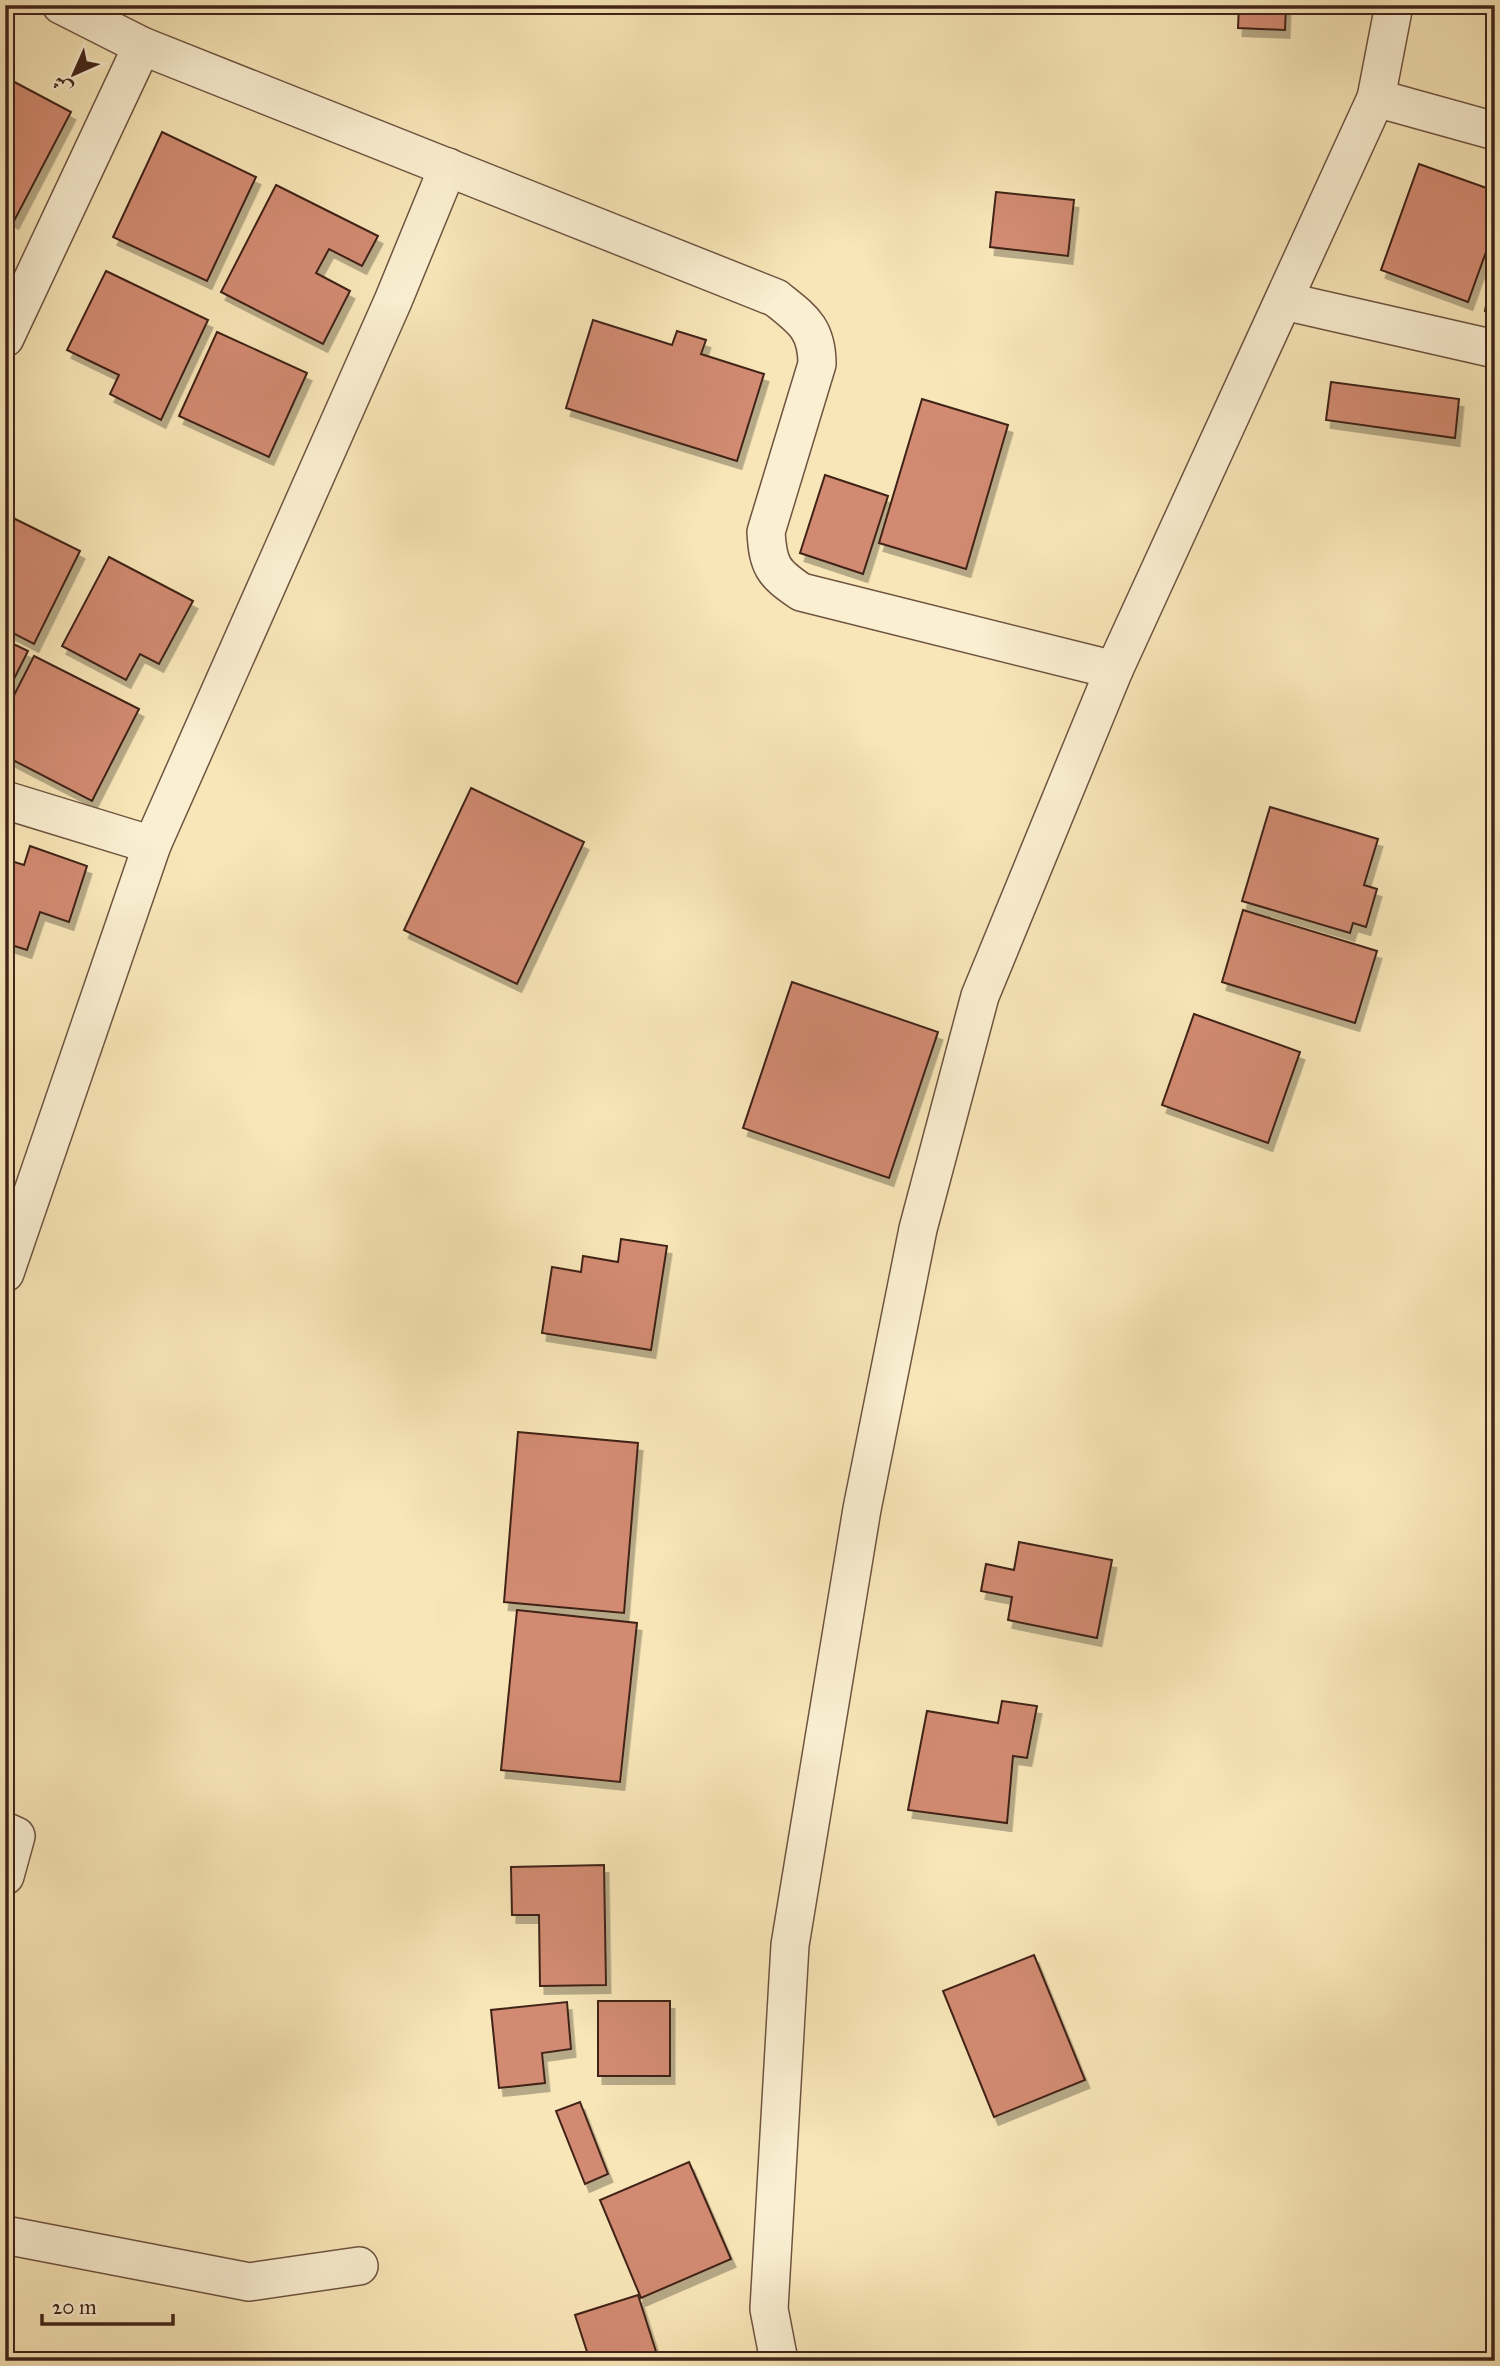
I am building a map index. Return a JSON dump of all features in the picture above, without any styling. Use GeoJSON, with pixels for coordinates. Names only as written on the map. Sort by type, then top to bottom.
{"type":"FeatureCollection","features":[{"type":"Feature","properties":{"kind":"street"},"geometry":{"type":"LineString","coordinates":[[61,5],[142,46],[776,298],[804,320],[817,344],[817,364],[766,532],[767,558],[782,579],[801,592],[1114,670]]}},
{"type":"Feature","properties":{"kind":"street"},"geometry":{"type":"LineString","coordinates":[[779,2361],[769,2309],[790,1945],[864,1496],[918,1229],[980,996],[1114,670],[1376,98],[1394,5]]}},
{"type":"Feature","properties":{"kind":"street"},"geometry":{"type":"LineString","coordinates":[[5,338],[142,46]]}},
{"type":"Feature","properties":{"kind":"street"},"geometry":{"type":"LineString","coordinates":[[1376,98],[1495,131]]}},
{"type":"Feature","properties":{"kind":"street"},"geometry":{"type":"LineString","coordinates":[[5,1273],[152,845],[393,301],[448,167]]}},
{"type":"Feature","properties":{"kind":"street"},"geometry":{"type":"LineString","coordinates":[[1284,301],[1495,349]]}},
{"type":"Feature","properties":{"kind":"street"},"geometry":{"type":"LineString","coordinates":[[5,800],[152,845]]}},
{"type":"Feature","properties":{"kind":"street"},"geometry":{"type":"LineString","coordinates":[[5,1831],[16,1836],[5,1876]]}},
{"type":"Feature","properties":{"kind":"street"},"geometry":{"type":"LineString","coordinates":[[5,2235],[249,2282],[359,2266]]}},
{"type":"Feature","properties":{"kind":"building"},"geometry":{"type":"Polygon","coordinates":[[[1239,5],[1286,5],[1285,30],[1238,28],[1239,5]]]}},
{"type":"Feature","properties":{"kind":"building"},"geometry":{"type":"Polygon","coordinates":[[[5,77],[71,112],[14,221],[5,216],[5,77]]]}},
{"type":"Feature","properties":{"kind":"building"},"geometry":{"type":"Polygon","coordinates":[[[162,132],[256,177],[207,281],[113,237],[162,132]]]}},
{"type":"Feature","properties":{"kind":"building"},"geometry":{"type":"Polygon","coordinates":[[[1419,164],[1495,191],[1495,227],[1468,302],[1381,270],[1419,164]]]}},
{"type":"Feature","properties":{"kind":"building"},"geometry":{"type":"Polygon","coordinates":[[[276,185],[378,236],[362,266],[329,249],[316,273],[350,291],[323,344],[221,292],[276,185]]]}},
{"type":"Feature","properties":{"kind":"building"},"geometry":{"type":"Polygon","coordinates":[[[996,192],[1074,200],[1068,256],[990,247],[996,192]]]}},
{"type":"Feature","properties":{"kind":"building"},"geometry":{"type":"Polygon","coordinates":[[[1495,258],[1495,313],[1485,311],[1495,258]]]}},
{"type":"Feature","properties":{"kind":"building"},"geometry":{"type":"Polygon","coordinates":[[[106,271],[208,320],[161,420],[110,394],[119,375],[67,350],[106,271]]]}},
{"type":"Feature","properties":{"kind":"building"},"geometry":{"type":"Polygon","coordinates":[[[593,320],[672,345],[677,331],[706,340],[701,354],[764,374],[737,461],[566,408],[593,320]]]}},
{"type":"Feature","properties":{"kind":"building"},"geometry":{"type":"Polygon","coordinates":[[[217,332],[307,373],[269,457],[179,416],[217,332]]]}},
{"type":"Feature","properties":{"kind":"building"},"geometry":{"type":"Polygon","coordinates":[[[1331,382],[1459,399],[1455,438],[1326,420],[1331,382]]]}},
{"type":"Feature","properties":{"kind":"building"},"geometry":{"type":"Polygon","coordinates":[[[922,399],[1008,425],[966,569],[879,543],[922,399]]]}},
{"type":"Feature","properties":{"kind":"building"},"geometry":{"type":"Polygon","coordinates":[[[825,475],[888,496],[863,574],[800,553],[825,475]]]}},
{"type":"Feature","properties":{"kind":"building"},"geometry":{"type":"Polygon","coordinates":[[[5,514],[80,551],[34,644],[5,629],[5,514]]]}},
{"type":"Feature","properties":{"kind":"building"},"geometry":{"type":"Polygon","coordinates":[[[109,557],[193,601],[159,664],[140,654],[126,680],[62,646],[109,557]]]}},
{"type":"Feature","properties":{"kind":"building"},"geometry":{"type":"Polygon","coordinates":[[[5,640],[28,651],[5,697],[5,640]]]}},
{"type":"Feature","properties":{"kind":"building"},"geometry":{"type":"Polygon","coordinates":[[[34,656],[139,709],[92,801],[5,756],[5,713],[34,656]]]}},
{"type":"Feature","properties":{"kind":"building"},"geometry":{"type":"Polygon","coordinates":[[[471,788],[584,842],[517,984],[404,930],[471,788]]]}},
{"type":"Feature","properties":{"kind":"building"},"geometry":{"type":"Polygon","coordinates":[[[1270,807],[1378,839],[1364,885],[1377,889],[1366,927],[1353,923],[1350,933],[1242,901],[1270,807]]]}},
{"type":"Feature","properties":{"kind":"building"},"geometry":{"type":"Polygon","coordinates":[[[30,846],[87,866],[69,922],[40,912],[27,950],[5,943],[5,859],[24,865],[30,846]]]}},
{"type":"Feature","properties":{"kind":"building"},"geometry":{"type":"Polygon","coordinates":[[[1243,910],[1377,951],[1355,1023],[1222,982],[1243,910]]]}},
{"type":"Feature","properties":{"kind":"building"},"geometry":{"type":"Polygon","coordinates":[[[792,982],[938,1032],[889,1178],[743,1128],[792,982]]]}},
{"type":"Feature","properties":{"kind":"building"},"geometry":{"type":"Polygon","coordinates":[[[1194,1014],[1300,1052],[1268,1143],[1162,1105],[1194,1014]]]}},
{"type":"Feature","properties":{"kind":"building"},"geometry":{"type":"Polygon","coordinates":[[[621,1239],[667,1246],[651,1350],[542,1333],[552,1267],[581,1272],[583,1256],[618,1262],[621,1239]]]}},
{"type":"Feature","properties":{"kind":"building"},"geometry":{"type":"Polygon","coordinates":[[[518,1432],[638,1443],[624,1613],[504,1602],[518,1432]]]}},
{"type":"Feature","properties":{"kind":"building"},"geometry":{"type":"Polygon","coordinates":[[[1019,1542],[1112,1560],[1097,1638],[1008,1620],[1012,1597],[981,1591],[986,1564],[1014,1570],[1019,1542]]]}},
{"type":"Feature","properties":{"kind":"building"},"geometry":{"type":"Polygon","coordinates":[[[517,1610],[637,1623],[620,1782],[501,1770],[517,1610]]]}},
{"type":"Feature","properties":{"kind":"building"},"geometry":{"type":"Polygon","coordinates":[[[1002,1701],[1037,1706],[1027,1758],[1013,1756],[1007,1823],[908,1810],[927,1711],[998,1723],[1002,1701]]]}},
{"type":"Feature","properties":{"kind":"building"},"geometry":{"type":"Polygon","coordinates":[[[604,1865],[606,1985],[540,1986],[539,1915],[512,1915],[511,1867],[604,1865]]]}},
{"type":"Feature","properties":{"kind":"building"},"geometry":{"type":"Polygon","coordinates":[[[1034,1955],[1085,2080],[994,2117],[943,1991],[1034,1955]]]}},
{"type":"Feature","properties":{"kind":"building"},"geometry":{"type":"Polygon","coordinates":[[[598,2001],[670,2001],[670,2076],[598,2076],[598,2001]]]}},
{"type":"Feature","properties":{"kind":"building"},"geometry":{"type":"Polygon","coordinates":[[[567,2002],[571,2049],[542,2053],[545,2083],[499,2088],[491,2010],[567,2002]]]}},
{"type":"Feature","properties":{"kind":"building"},"geometry":{"type":"Polygon","coordinates":[[[580,2102],[608,2174],[585,2184],[556,2111],[580,2102]]]}},
{"type":"Feature","properties":{"kind":"building"},"geometry":{"type":"Polygon","coordinates":[[[689,2162],[731,2259],[641,2298],[600,2200],[689,2162]]]}},
{"type":"Feature","properties":{"kind":"building"},"geometry":{"type":"Polygon","coordinates":[[[638,2295],[659,2361],[590,2361],[575,2315],[638,2295]]]}}]}
